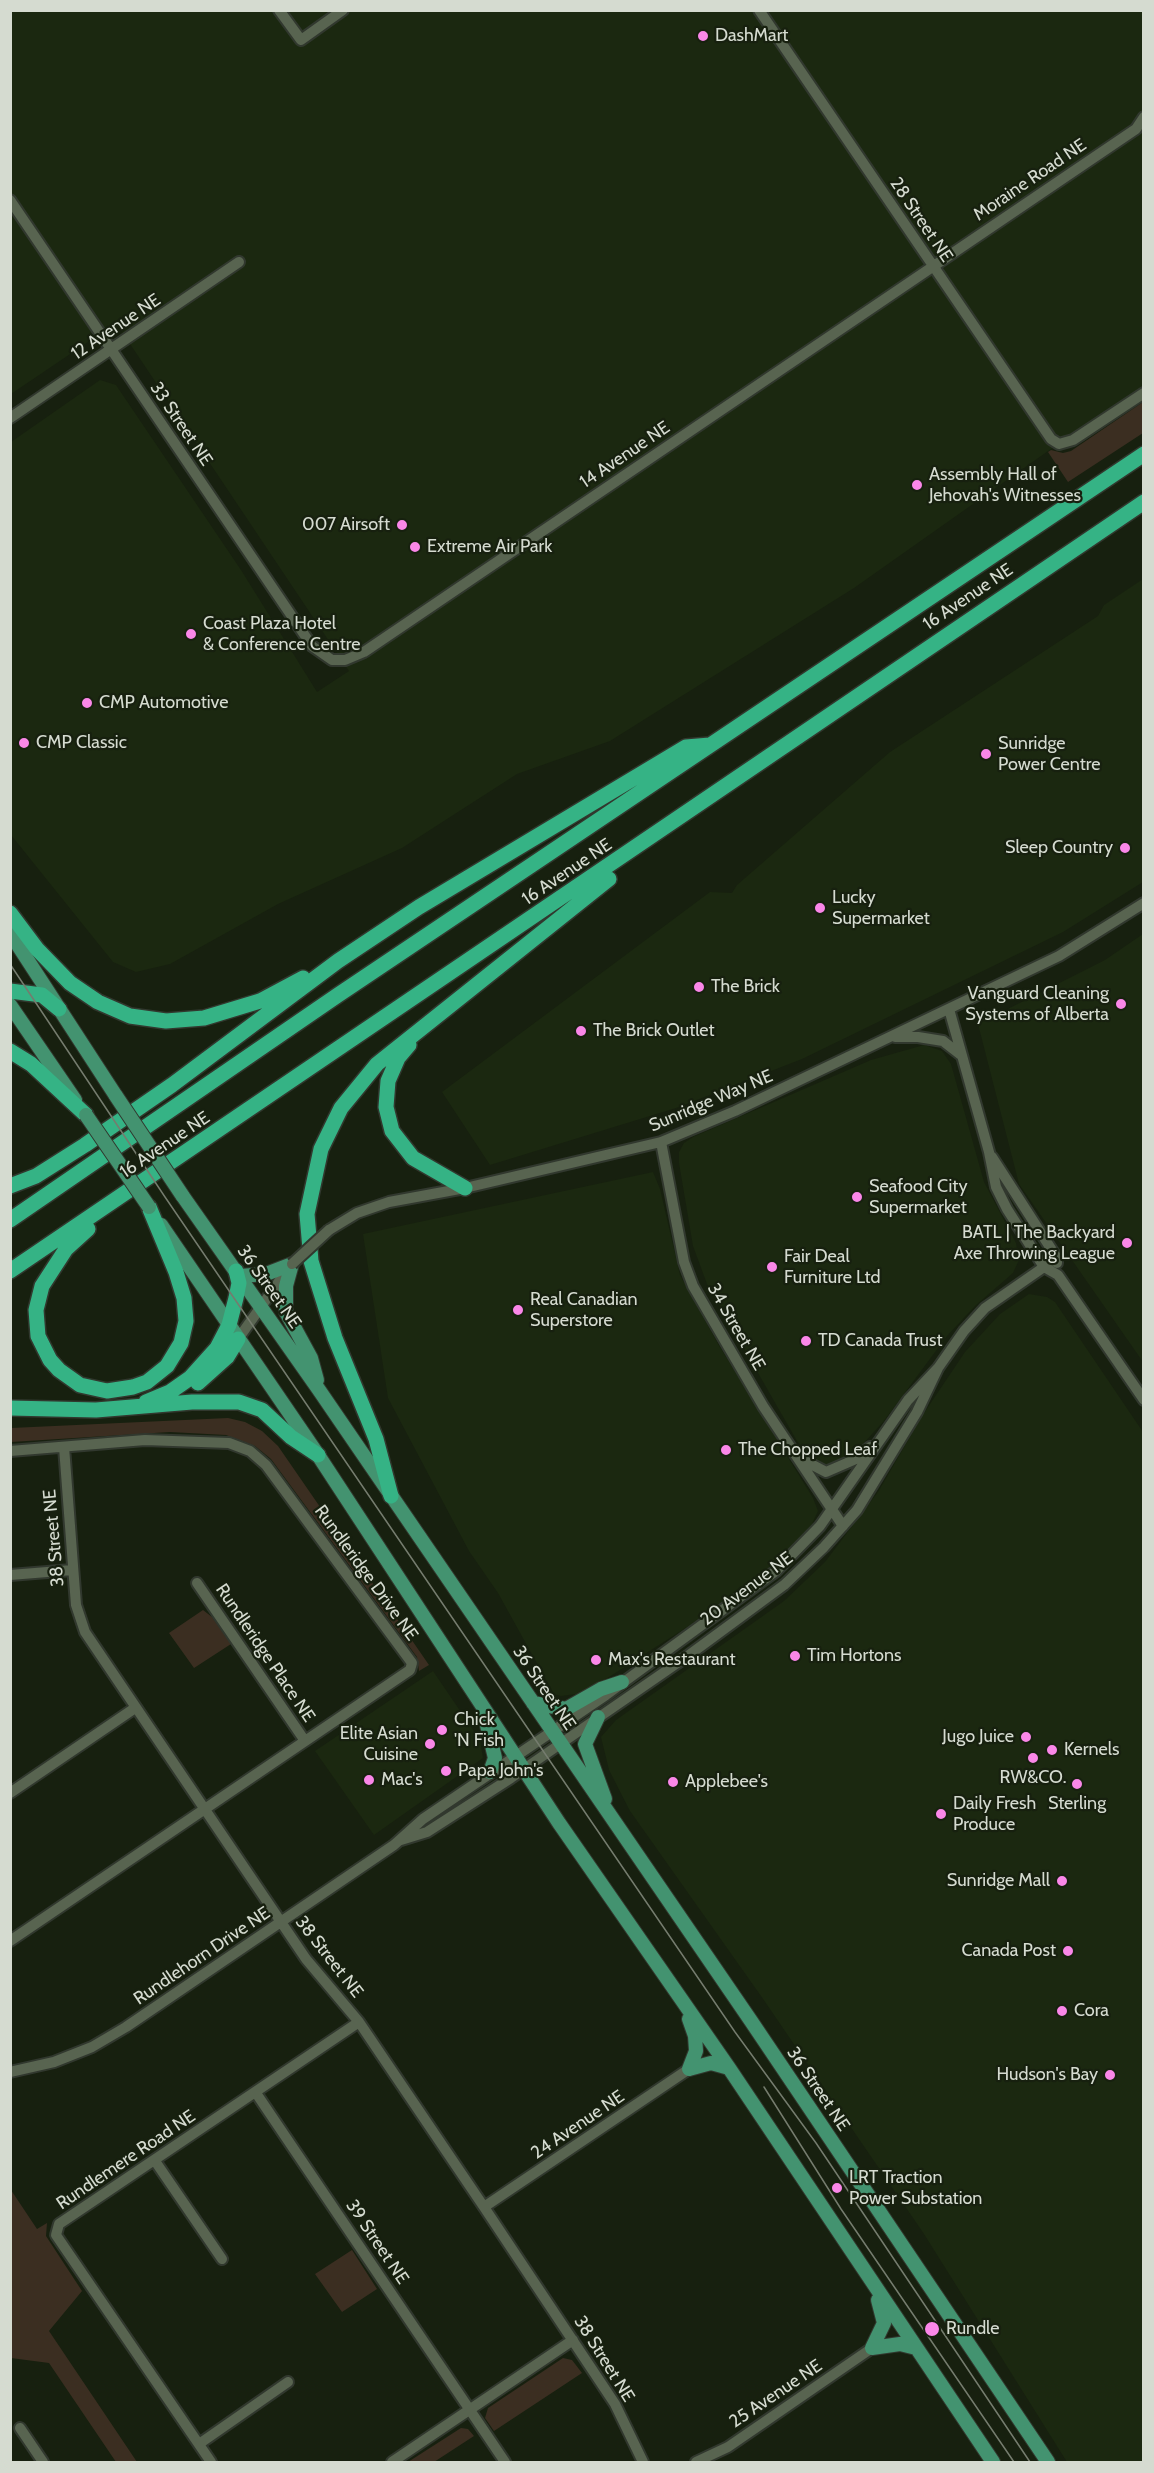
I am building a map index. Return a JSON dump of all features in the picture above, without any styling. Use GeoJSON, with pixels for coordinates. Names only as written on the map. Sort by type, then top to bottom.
{"type":"FeatureCollection","features":[{"type":"Feature","properties":{"kind":"highway","name":"16 Avenue NE"},"geometry":{"type":"LineString","coordinates":[[10,1220],[328,1002],[1143,454]]}},
{"type":"Feature","properties":{"kind":"highway","name":"16 Avenue NE"},"geometry":{"type":"LineString","coordinates":[[10,1271],[717,794],[1143,502]]}},
{"type":"Feature","properties":{"kind":"highway"},"geometry":{"type":"LineString","coordinates":[[10,1186],[45,1172],[85,1145],[172,1085],[338,961],[418,907],[686,747],[712,745]]}},
{"type":"Feature","properties":{"kind":"highway"},"geometry":{"type":"LineString","coordinates":[[391,1496],[376,1439],[355,1393],[311,1261],[307,1214],[319,1156],[341,1108],[376,1065],[594,890],[707,808],[717,794]]}},
{"type":"Feature","properties":{"kind":"highway"},"geometry":{"type":"LineString","coordinates":[[10,913],[37,949],[82,993],[113,1010],[148,1020],[186,1021],[240,1009],[338,961]]}},
{"type":"Feature","properties":{"kind":"highway"},"geometry":{"type":"LineString","coordinates":[[10,991],[42,995],[59,1009]]}},
{"type":"Feature","properties":{"kind":"highway"},"geometry":{"type":"LineString","coordinates":[[428,1022],[398,1058],[392,1071],[386,1095],[388,1120],[392,1131],[405,1150],[432,1171],[465,1188]]}},
{"type":"Feature","properties":{"kind":"highway"},"geometry":{"type":"LineString","coordinates":[[10,1051],[31,1064],[86,1115]]}},
{"type":"Feature","properties":{"kind":"highway"},"geometry":{"type":"LineString","coordinates":[[149,1207],[183,1298],[186,1321],[181,1343],[167,1366],[147,1382],[133,1388],[107,1391],[80,1385],[59,1371],[38,1336],[36,1310],[42,1286],[56,1262],[75,1240],[141,1191],[158,1173]]}},
{"type":"Feature","properties":{"kind":"highway"},"geometry":{"type":"LineString","coordinates":[[123,1408],[159,1397],[190,1378],[210,1358],[229,1325],[237,1292],[238,1274]]}},
{"type":"Feature","properties":{"kind":"highway"},"geometry":{"type":"LineString","coordinates":[[147,1407],[168,1401],[195,1385],[227,1357],[238,1339]]}},
{"type":"Feature","properties":{"kind":"highway"},"geometry":{"type":"LineString","coordinates":[[10,1408],[123,1408],[211,1401],[250,1405],[274,1418],[291,1437],[318,1455]]}},
{"type":"Feature","properties":{"kind":"main road","name":"36 Street NE"},"geometry":{"type":"LineString","coordinates":[[10,933],[182,1195],[319,1390],[533,1703],[1048,2463]]}},
{"type":"Feature","properties":{"kind":"main road"},"geometry":{"type":"LineString","coordinates":[[10,1005],[318,1455],[515,1756],[680,1995],[993,2463]]}},
{"type":"Feature","properties":{"kind":"main road"},"geometry":{"type":"LineString","coordinates":[[238,1274],[266,1274],[292,1264]]}},
{"type":"Feature","properties":{"kind":"main road"},"geometry":{"type":"LineString","coordinates":[[292,1264],[286,1286],[286,1312],[311,1358],[319,1390]]}},
{"type":"Feature","properties":{"kind":"main road"},"geometry":{"type":"LineString","coordinates":[[533,1703],[566,1710],[601,1689],[622,1682]]}},
{"type":"Feature","properties":{"kind":"main road"},"geometry":{"type":"LineString","coordinates":[[484,1709],[495,1758],[490,1772]]}},
{"type":"Feature","properties":{"kind":"main road"},"geometry":{"type":"LineString","coordinates":[[598,1717],[585,1744],[613,1821]]}},
{"type":"Feature","properties":{"kind":"main road"},"geometry":{"type":"LineString","coordinates":[[680,1995],[695,2036],[694,2058],[689,2069]]}},
{"type":"Feature","properties":{"kind":"main road"},"geometry":{"type":"LineString","coordinates":[[689,2069],[711,2063],[729,2068]]}},
{"type":"Feature","properties":{"kind":"main road"},"geometry":{"type":"LineString","coordinates":[[870,2280],[884,2316],[882,2331],[872,2348]]}},
{"type":"Feature","properties":{"kind":"main road"},"geometry":{"type":"LineString","coordinates":[[872,2348],[900,2344],[916,2348]]}},
{"type":"Feature","properties":{"kind":"street"},"geometry":{"type":"LineString","coordinates":[[279,10],[301,40],[343,10]]}},
{"type":"Feature","properties":{"kind":"street","name":"28 Street NE"},"geometry":{"type":"LineString","coordinates":[[759,10],[1043,431],[1059,444],[1073,440],[1143,393]]}},
{"type":"Feature","properties":{"kind":"street","name":"Moraine Road NE"},"geometry":{"type":"LineString","coordinates":[[932,266],[1136,129],[1143,117]]}},
{"type":"Feature","properties":{"kind":"street","name":"33 Street NE"},"geometry":{"type":"LineString","coordinates":[[10,200],[312,646],[332,660]]}},
{"type":"Feature","properties":{"kind":"street","name":"12 Avenue NE"},"geometry":{"type":"LineString","coordinates":[[10,418],[239,262]]}},
{"type":"Feature","properties":{"kind":"street","name":"14 Avenue NE"},"geometry":{"type":"LineString","coordinates":[[332,660],[345,660],[364,652],[932,266]]}},
{"type":"Feature","properties":{"kind":"street","name":"Sunridge Way NE"},"geometry":{"type":"LineString","coordinates":[[238,1339],[292,1264],[328,1230],[357,1213],[389,1202],[465,1188],[661,1142],[735,1111],[1059,956],[1143,903]]}},
{"type":"Feature","properties":{"kind":"street"},"geometry":{"type":"LineString","coordinates":[[948,1009],[999,1194],[1044,1267],[1058,1275],[1143,1400]]}},
{"type":"Feature","properties":{"kind":"street"},"geometry":{"type":"LineString","coordinates":[[892,1036],[918,1036],[943,1041],[962,1056]]}},
{"type":"Feature","properties":{"kind":"street","name":"34 Street NE"},"geometry":{"type":"LineString","coordinates":[[661,1142],[684,1262],[693,1287],[794,1454],[843,1526]]}},
{"type":"Feature","properties":{"kind":"street"},"geometry":{"type":"LineString","coordinates":[[989,1152],[1057,1258],[1058,1275]]}},
{"type":"Feature","properties":{"kind":"street","name":"20 Avenue NE"},"geometry":{"type":"LineString","coordinates":[[542,1756],[556,1738],[622,1682],[776,1571],[808,1540],[908,1400],[938,1368],[964,1331],[985,1308],[1057,1258]]}},
{"type":"Feature","properties":{"kind":"street","name":"20 Avenue NE"},"geometry":{"type":"LineString","coordinates":[[533,1744],[556,1738],[598,1717],[766,1599],[806,1566],[843,1526],[878,1477],[917,1412],[938,1368]]}},
{"type":"Feature","properties":{"kind":"street"},"geometry":{"type":"LineString","coordinates":[[794,1454],[814,1468],[826,1472],[855,1459],[881,1438]]}},
{"type":"Feature","properties":{"kind":"street","name":"Rundleridge Drive NE"},"geometry":{"type":"LineString","coordinates":[[10,1451],[145,1440],[229,1443],[250,1451],[266,1465],[412,1663],[410,1671],[10,1941]]}},
{"type":"Feature","properties":{"kind":"street","name":"38 Street NE"},"geometry":{"type":"LineString","coordinates":[[64,1447],[72,1570],[76,1605],[85,1632],[306,1959],[359,2022],[484,2207],[615,2404],[643,2463]]}},
{"type":"Feature","properties":{"kind":"street"},"geometry":{"type":"LineString","coordinates":[[10,1575],[72,1570]]}},
{"type":"Feature","properties":{"kind":"street","name":"Rundleridge Place NE"},"geometry":{"type":"LineString","coordinates":[[197,1583],[305,1741]]}},
{"type":"Feature","properties":{"kind":"street"},"geometry":{"type":"LineString","coordinates":[[10,1793],[135,1708]]}},
{"type":"Feature","properties":{"kind":"street","name":"Rundlehorn Drive NE"},"geometry":{"type":"LineString","coordinates":[[10,2072],[54,2062],[92,2047],[281,1922],[398,1841],[423,1819],[533,1744]]}},
{"type":"Feature","properties":{"kind":"street","name":"Rundlehorn Drive NE"},"geometry":{"type":"LineString","coordinates":[[398,1841],[427,1832],[542,1756]]}},
{"type":"Feature","properties":{"kind":"street","name":"Rundlemere Road NE"},"geometry":{"type":"LineString","coordinates":[[211,2463],[56,2235],[59,2224],[359,2022]]}},
{"type":"Feature","properties":{"kind":"street","name":"24 Avenue NE"},"geometry":{"type":"LineString","coordinates":[[484,2207],[689,2069]]}},
{"type":"Feature","properties":{"kind":"street","name":"39 Street NE"},"geometry":{"type":"LineString","coordinates":[[256,2093],[471,2409],[505,2463]]}},
{"type":"Feature","properties":{"kind":"street"},"geometry":{"type":"LineString","coordinates":[[155,2161],[222,2259]]}},
{"type":"Feature","properties":{"kind":"street"},"geometry":{"type":"LineString","coordinates":[[392,2463],[573,2340]]}},
{"type":"Feature","properties":{"kind":"street","name":"25 Avenue NE"},"geometry":{"type":"LineString","coordinates":[[696,2463],[728,2446],[872,2348]]}},
{"type":"Feature","properties":{"kind":"street"},"geometry":{"type":"LineString","coordinates":[[199,2444],[288,2382]]}},
{"type":"Feature","properties":{"kind":"street"},"geometry":{"type":"LineString","coordinates":[[20,2428],[43,2463]]}},
{"type":"Feature","properties":{"kind":"shaded area"},"geometry":{"type":"Polygon","coordinates":[[[11,11],[1143,11],[1143,393],[1058,444],[854,588],[610,741],[517,774],[402,848],[278,904],[170,964],[136,972],[113,962],[11,835],[11,442],[100,380],[116,385],[241,570],[317,692],[349,671],[116,323],[11,394],[11,11]]]}},
{"type":"Feature","properties":{"kind":"shaded area"},"geometry":{"type":"Polygon","coordinates":[[[1143,402],[1143,433],[1068,482],[1048,452],[1051,450],[1063,453],[1071,451],[1143,402]]]}},
{"type":"Feature","properties":{"kind":"shaded area","name":"Sunridge Power Centre"},"geometry":{"type":"Polygon","coordinates":[[[1143,579],[1143,882],[1063,932],[802,1059],[676,1108],[490,1165],[442,1092],[710,892],[732,893],[737,885],[890,752],[1098,616],[1104,605],[1143,579]]]}},
{"type":"Feature","properties":{"kind":"shaded area"},"geometry":{"type":"Polygon","coordinates":[[[1143,934],[1143,1362],[1019,1184],[978,1024],[1105,960],[1143,934]]]}},
{"type":"Feature","properties":{"kind":"shaded area"},"geometry":{"type":"Polygon","coordinates":[[[924,1045],[942,1051],[951,1064],[984,1182],[1016,1243],[1019,1260],[1013,1273],[975,1306],[947,1336],[883,1422],[852,1456],[825,1467],[816,1464],[797,1441],[707,1284],[693,1246],[679,1152],[684,1143],[693,1137],[871,1060],[924,1045]]]}},
{"type":"Feature","properties":{"kind":"shaded area"},"geometry":{"type":"Polygon","coordinates":[[[653,1172],[660,1189],[680,1275],[718,1344],[813,1498],[818,1511],[812,1524],[788,1552],[761,1575],[687,1627],[584,1693],[561,1696],[554,1694],[498,1593],[469,1551],[388,1398],[363,1234],[653,1172]]]}},
{"type":"Feature","properties":{"kind":"shaded area"},"geometry":{"type":"Polygon","coordinates":[[[1029,1294],[1047,1297],[1055,1302],[1143,1432],[1143,2462],[1067,2462],[924,2234],[761,1996],[630,1811],[609,1770],[601,1737],[616,1720],[784,1601],[825,1562],[878,1492],[924,1413],[965,1352],[1000,1314],[1029,1294]]]}},
{"type":"Feature","properties":{"kind":"shaded area"},"geometry":{"type":"Polygon","coordinates":[[[228,1418],[245,1422],[262,1431],[278,1446],[429,1665],[419,1671],[417,1657],[271,1459],[255,1446],[226,1435],[170,1432],[11,1442],[11,1428],[228,1418]]]}},
{"type":"Feature","properties":{"kind":"shaded area"},"geometry":{"type":"Polygon","coordinates":[[[203,1610],[212,1617],[231,1644],[194,1668],[169,1633],[203,1610]]]}},
{"type":"Feature","properties":{"kind":"shaded area"},"geometry":{"type":"Polygon","coordinates":[[[433,1671],[480,1740],[483,1758],[374,1835],[315,1751],[433,1671]]]}},
{"type":"Feature","properties":{"kind":"shaded area"},"geometry":{"type":"Polygon","coordinates":[[[11,2190],[37,2229],[47,2223],[46,2236],[82,2291],[49,2331],[137,2462],[116,2462],[49,2363],[11,2358],[11,2190]]]}},
{"type":"Feature","properties":{"kind":"shaded area"},"geometry":{"type":"Polygon","coordinates":[[[352,2250],[377,2289],[342,2312],[315,2274],[352,2250]]]}},
{"type":"Feature","properties":{"kind":"shaded area"},"geometry":{"type":"Polygon","coordinates":[[[563,2358],[572,2360],[582,2373],[494,2431],[485,2418],[488,2408],[563,2358]]]}},
{"type":"Feature","properties":{"kind":"shaded area"},"geometry":{"type":"Polygon","coordinates":[[[461,2428],[468,2429],[474,2436],[434,2462],[408,2462],[461,2428]]]}},
{"type":"Feature","properties":{"kind":"tram line"},"geometry":{"type":"LineString","coordinates":[[10,964],[165,1197],[735,2032],[816,2143],[1030,2462]]}},
{"type":"Feature","properties":{"kind":"tram line"},"geometry":{"type":"LineString","coordinates":[[764,2087],[841,2209],[1014,2462]]}},
{"type":"Feature","properties":{"kind":"place","name":"DashMart"},"geometry":{"type":"Point","coordinates":[703,36]}},
{"type":"Feature","properties":{"kind":"place","name":"Assembly Hall of Jehovah's Witnesses"},"geometry":{"type":"Point","coordinates":[917,485]}},
{"type":"Feature","properties":{"kind":"place","name":"007 Airsoft"},"geometry":{"type":"Point","coordinates":[402,525]}},
{"type":"Feature","properties":{"kind":"place","name":"Extreme Air Park"},"geometry":{"type":"Point","coordinates":[415,547]}},
{"type":"Feature","properties":{"kind":"place","name":"Coast Plaza Hotel & Conference Centre"},"geometry":{"type":"Point","coordinates":[191,634]}},
{"type":"Feature","properties":{"kind":"place","name":"CMP Automotive"},"geometry":{"type":"Point","coordinates":[87,703]}},
{"type":"Feature","properties":{"kind":"place","name":"CMP Classic"},"geometry":{"type":"Point","coordinates":[24,743]}},
{"type":"Feature","properties":{"kind":"place","name":"Sunridge Power Centre"},"geometry":{"type":"Point","coordinates":[986,754]}},
{"type":"Feature","properties":{"kind":"place","name":"Sleep Country"},"geometry":{"type":"Point","coordinates":[1125,848]}},
{"type":"Feature","properties":{"kind":"place","name":"Lucky Supermarket"},"geometry":{"type":"Point","coordinates":[820,908]}},
{"type":"Feature","properties":{"kind":"place","name":"The Brick"},"geometry":{"type":"Point","coordinates":[699,987]}},
{"type":"Feature","properties":{"kind":"place","name":"Vanguard Cleaning Systems of Alberta"},"geometry":{"type":"Point","coordinates":[1121,1004]}},
{"type":"Feature","properties":{"kind":"place","name":"The Brick Outlet"},"geometry":{"type":"Point","coordinates":[581,1031]}},
{"type":"Feature","properties":{"kind":"place","name":"Seafood City Supermarket"},"geometry":{"type":"Point","coordinates":[857,1197]}},
{"type":"Feature","properties":{"kind":"place","name":"BATL | The Backyard Axe Throwing League"},"geometry":{"type":"Point","coordinates":[1127,1243]}},
{"type":"Feature","properties":{"kind":"place","name":"Fair Deal Furniture Ltd"},"geometry":{"type":"Point","coordinates":[772,1267]}},
{"type":"Feature","properties":{"kind":"place","name":"Real Canadian Superstore"},"geometry":{"type":"Point","coordinates":[518,1310]}},
{"type":"Feature","properties":{"kind":"place","name":"TD Canada Trust"},"geometry":{"type":"Point","coordinates":[806,1341]}},
{"type":"Feature","properties":{"kind":"place","name":"The Chopped Leaf"},"geometry":{"type":"Point","coordinates":[726,1450]}},
{"type":"Feature","properties":{"kind":"place","name":"Tim Hortons"},"geometry":{"type":"Point","coordinates":[795,1656]}},
{"type":"Feature","properties":{"kind":"place","name":"Max's Restaurant"},"geometry":{"type":"Point","coordinates":[596,1660]}},
{"type":"Feature","properties":{"kind":"place","name":"Chick 'N Fish"},"geometry":{"type":"Point","coordinates":[442,1730]}},
{"type":"Feature","properties":{"kind":"place","name":"Jugo Juice"},"geometry":{"type":"Point","coordinates":[1026,1737]}},
{"type":"Feature","properties":{"kind":"place","name":"Elite Asian Cuisine"},"geometry":{"type":"Point","coordinates":[430,1744]}},
{"type":"Feature","properties":{"kind":"place","name":"Kernels"},"geometry":{"type":"Point","coordinates":[1052,1750]}},
{"type":"Feature","properties":{"kind":"place","name":"RW&CO."},"geometry":{"type":"Point","coordinates":[1033,1758]}},
{"type":"Feature","properties":{"kind":"place","name":"Papa John's"},"geometry":{"type":"Point","coordinates":[446,1771]}},
{"type":"Feature","properties":{"kind":"place","name":"Mac's"},"geometry":{"type":"Point","coordinates":[369,1780]}},
{"type":"Feature","properties":{"kind":"place","name":"Applebee's"},"geometry":{"type":"Point","coordinates":[673,1782]}},
{"type":"Feature","properties":{"kind":"place","name":"Sterling"},"geometry":{"type":"Point","coordinates":[1077,1784]}},
{"type":"Feature","properties":{"kind":"place","name":"Daily Fresh Produce"},"geometry":{"type":"Point","coordinates":[941,1814]}},
{"type":"Feature","properties":{"kind":"place","name":"Sunridge Mall"},"geometry":{"type":"Point","coordinates":[1062,1881]}},
{"type":"Feature","properties":{"kind":"place","name":"Canada Post"},"geometry":{"type":"Point","coordinates":[1068,1951]}},
{"type":"Feature","properties":{"kind":"place","name":"Cora"},"geometry":{"type":"Point","coordinates":[1062,2011]}},
{"type":"Feature","properties":{"kind":"place","name":"Hudson's Bay"},"geometry":{"type":"Point","coordinates":[1110,2075]}},
{"type":"Feature","properties":{"kind":"place","name":"LRT Traction Power Substation"},"geometry":{"type":"Point","coordinates":[837,2188]}},
{"type":"Feature","properties":{"kind":"place","name":"Rundle"},"geometry":{"type":"Point","coordinates":[932,2329]}}]}
